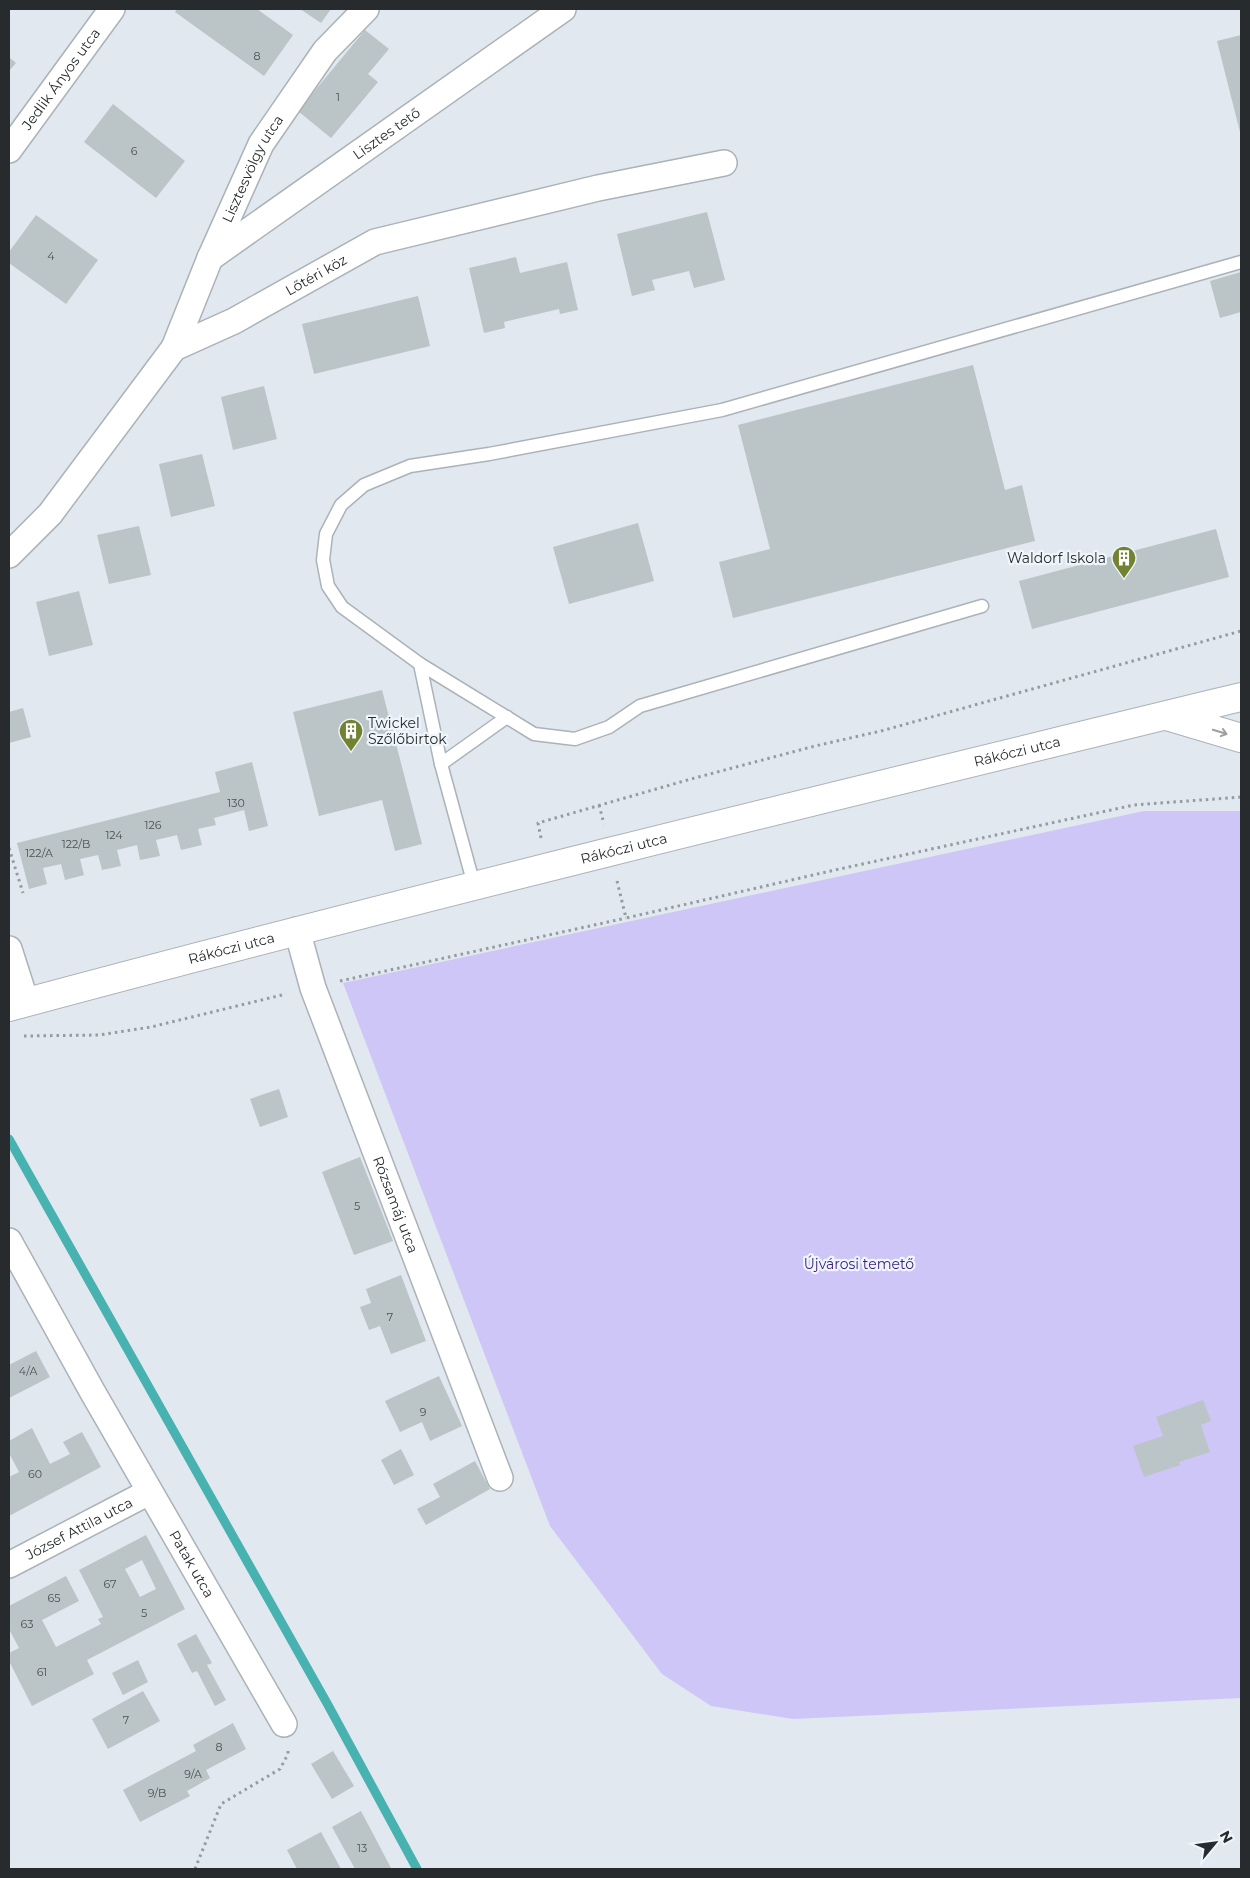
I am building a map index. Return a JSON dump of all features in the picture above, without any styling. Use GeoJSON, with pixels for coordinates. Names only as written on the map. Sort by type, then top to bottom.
{"type":"FeatureCollection","features":[{"type":"Feature","properties":{"kind":"street","name":"Jedlik Ányos utca"},"geometry":{"type":"LineString","coordinates":[[9,150],[112,9]]}},
{"type":"Feature","properties":{"kind":"street","name":"Lisztesvölgy utca"},"geometry":{"type":"LineString","coordinates":[[174,348],[210,258],[261,144],[325,51],[366,9]]}},
{"type":"Feature","properties":{"kind":"street","name":"Lisztes tető"},"geometry":{"type":"LineString","coordinates":[[210,258],[563,9]]}},
{"type":"Feature","properties":{"kind":"street","name":"Lőtéri köz"},"geometry":{"type":"LineString","coordinates":[[9,555],[50,514],[174,348],[234,320],[375,242],[598,188],[724,163]]}},
{"type":"Feature","properties":{"kind":"street","name":"Rákóczi utca"},"geometry":{"type":"LineString","coordinates":[[17,1004],[611,850],[1241,697]]}},
{"type":"Feature","properties":{"kind":"street"},"geometry":{"type":"LineString","coordinates":[[1165,715],[1241,738]]}},
{"type":"Feature","properties":{"kind":"street","name":"Rózsamáj utca"},"geometry":{"type":"LineString","coordinates":[[297,930],[314,988],[500,1478]]}},
{"type":"Feature","properties":{"kind":"street"},"geometry":{"type":"LineString","coordinates":[[9,949],[17,1004]]}},
{"type":"Feature","properties":{"kind":"street","name":"Patak utca"},"geometry":{"type":"LineString","coordinates":[[9,1241],[149,1492],[284,1724]]}},
{"type":"Feature","properties":{"kind":"street","name":"József Attila utca"},"geometry":{"type":"LineString","coordinates":[[9,1565],[149,1492]]}},
{"type":"Feature","properties":{"kind":"lane"},"geometry":{"type":"LineString","coordinates":[[982,606],[640,706],[609,727],[575,739],[534,734],[420,664],[342,607],[328,586],[323,560],[326,534],[341,505],[364,485],[410,466],[489,454],[722,410],[1241,262]]}},
{"type":"Feature","properties":{"kind":"lane"},"geometry":{"type":"LineString","coordinates":[[420,664],[441,764],[474,885]]}},
{"type":"Feature","properties":{"kind":"lane"},"geometry":{"type":"LineString","coordinates":[[441,764],[507,718]]}},
{"type":"Feature","properties":{"kind":"path"},"geometry":{"type":"LineString","coordinates":[[546,867],[538,823],[690,779],[815,746],[881,731],[1241,631]]}},
{"type":"Feature","properties":{"kind":"path"},"geometry":{"type":"LineString","coordinates":[[18,1036],[99,1035],[151,1026],[835,870],[1134,805],[1241,798]]}},
{"type":"Feature","properties":{"kind":"path"},"geometry":{"type":"LineString","coordinates":[[9,848],[23,893]]}},
{"type":"Feature","properties":{"kind":"path"},"geometry":{"type":"LineString","coordinates":[[611,850],[626,918]]}},
{"type":"Feature","properties":{"kind":"path"},"geometry":{"type":"LineString","coordinates":[[195,1869],[221,1804],[280,1769],[288,1754],[284,1724]]}},
{"type":"Feature","properties":{"kind":"green space","name":"Újvárosi temető"},"geometry":{"type":"Polygon","coordinates":[[[1144,811],[1241,811],[1241,1698],[793,1719],[711,1706],[662,1674],[550,1526],[343,983],[1144,811]]]}},
{"type":"Feature","properties":{"kind":"building"},"geometry":{"type":"Polygon","coordinates":[[[177,9],[257,9],[293,35],[264,76],[175,12],[177,9]]]}},
{"type":"Feature","properties":{"kind":"building"},"geometry":{"type":"Polygon","coordinates":[[[300,9],[331,9],[321,23],[300,9]]]}},
{"type":"Feature","properties":{"kind":"building"},"geometry":{"type":"Polygon","coordinates":[[[365,30],[389,49],[368,74],[378,82],[331,138],[298,111],[365,30]]]}},
{"type":"Feature","properties":{"kind":"building"},"geometry":{"type":"Polygon","coordinates":[[[1241,35],[1241,136],[1217,41],[1241,35]]]}},
{"type":"Feature","properties":{"kind":"building"},"geometry":{"type":"Polygon","coordinates":[[[9,57],[16,63],[9,71],[9,57]]]}},
{"type":"Feature","properties":{"kind":"building"},"geometry":{"type":"Polygon","coordinates":[[[113,104],[185,161],[156,198],[84,142],[113,104]]]}},
{"type":"Feature","properties":{"kind":"building"},"geometry":{"type":"Polygon","coordinates":[[[707,212],[725,280],[694,288],[689,271],[652,280],[655,290],[632,296],[617,234],[707,212]]]}},
{"type":"Feature","properties":{"kind":"building"},"geometry":{"type":"Polygon","coordinates":[[[36,215],[98,260],[66,304],[9,263],[9,252],[36,215]]]}},
{"type":"Feature","properties":{"kind":"building"},"geometry":{"type":"Polygon","coordinates":[[[516,257],[520,273],[567,262],[578,310],[560,314],[559,309],[504,322],[505,328],[484,333],[469,268],[516,257]]]}},
{"type":"Feature","properties":{"kind":"building"},"geometry":{"type":"Polygon","coordinates":[[[1241,272],[1241,312],[1220,318],[1210,281],[1241,272]]]}},
{"type":"Feature","properties":{"kind":"building"},"geometry":{"type":"Polygon","coordinates":[[[418,296],[430,346],[314,374],[302,324],[418,296]]]}},
{"type":"Feature","properties":{"kind":"building"},"geometry":{"type":"Polygon","coordinates":[[[973,365],[1005,490],[1022,485],[1035,541],[733,618],[719,562],[770,549],[738,425],[973,365]]]}},
{"type":"Feature","properties":{"kind":"building"},"geometry":{"type":"Polygon","coordinates":[[[264,386],[277,439],[233,450],[221,397],[264,386]]]}},
{"type":"Feature","properties":{"kind":"building"},"geometry":{"type":"Polygon","coordinates":[[[202,454],[215,506],[171,517],[159,464],[202,454]]]}},
{"type":"Feature","properties":{"kind":"building"},"geometry":{"type":"Polygon","coordinates":[[[638,523],[654,581],[569,604],[553,547],[638,523]]]}},
{"type":"Feature","properties":{"kind":"building"},"geometry":{"type":"Polygon","coordinates":[[[139,526],[151,575],[109,584],[97,535],[139,526]]]}},
{"type":"Feature","properties":{"kind":"building","name":"Waldorf Iskola"},"geometry":{"type":"Polygon","coordinates":[[[1216,529],[1229,577],[1032,629],[1019,581],[1216,529]]]}},
{"type":"Feature","properties":{"kind":"building"},"geometry":{"type":"Polygon","coordinates":[[[79,591],[93,645],[49,656],[36,602],[79,591]]]}},
{"type":"Feature","properties":{"kind":"building","name":"Twickel Szőlőbirtok"},"geometry":{"type":"Polygon","coordinates":[[[382,690],[422,844],[395,851],[382,800],[319,816],[293,712],[382,690]]]}},
{"type":"Feature","properties":{"kind":"building"},"geometry":{"type":"Polygon","coordinates":[[[23,708],[31,737],[9,743],[9,712],[23,708]]]}},
{"type":"Feature","properties":{"kind":"building"},"geometry":{"type":"Polygon","coordinates":[[[252,762],[268,826],[249,831],[244,810],[214,818],[216,825],[198,829],[202,845],[181,850],[177,835],[156,840],[160,856],[140,860],[137,845],[117,850],[121,866],[102,870],[98,855],[80,859],[84,875],[65,880],[61,864],[43,868],[47,884],[29,889],[17,843],[220,792],[215,772],[252,762]]]}},
{"type":"Feature","properties":{"kind":"building"},"geometry":{"type":"Polygon","coordinates":[[[279,1089],[288,1117],[260,1127],[250,1099],[279,1089]]]}},
{"type":"Feature","properties":{"kind":"building"},"geometry":{"type":"Polygon","coordinates":[[[360,1157],[393,1241],[354,1255],[322,1172],[360,1157]]]}},
{"type":"Feature","properties":{"kind":"building"},"geometry":{"type":"Polygon","coordinates":[[[401,1275],[426,1341],[391,1354],[380,1326],[369,1330],[360,1307],[371,1303],[366,1289],[401,1275]]]}},
{"type":"Feature","properties":{"kind":"building"},"geometry":{"type":"Polygon","coordinates":[[[36,1351],[50,1377],[9,1398],[9,1365],[36,1351]]]}},
{"type":"Feature","properties":{"kind":"building"},"geometry":{"type":"Polygon","coordinates":[[[439,1376],[462,1426],[430,1441],[422,1422],[400,1432],[385,1401],[439,1376]]]}},
{"type":"Feature","properties":{"kind":"building"},"geometry":{"type":"Polygon","coordinates":[[[1203,1400],[1211,1421],[1201,1425],[1210,1452],[1179,1462],[1180,1465],[1144,1477],[1133,1446],[1163,1436],[1156,1417],[1203,1400]]]}},
{"type":"Feature","properties":{"kind":"building"},"geometry":{"type":"Polygon","coordinates":[[[32,1428],[50,1464],[70,1454],[63,1442],[82,1432],[101,1467],[9,1516],[9,1477],[19,1472],[9,1453],[9,1441],[32,1428]]]}},
{"type":"Feature","properties":{"kind":"building"},"geometry":{"type":"Polygon","coordinates":[[[401,1449],[414,1475],[394,1485],[381,1460],[401,1449]]]}},
{"type":"Feature","properties":{"kind":"building"},"geometry":{"type":"Polygon","coordinates":[[[475,1461],[490,1489],[426,1525],[417,1509],[440,1497],[433,1484],[475,1461]]]}},
{"type":"Feature","properties":{"kind":"building"},"geometry":{"type":"Polygon","coordinates":[[[146,1535],[185,1609],[87,1660],[94,1674],[32,1706],[9,1661],[9,1653],[19,1648],[9,1629],[9,1606],[66,1576],[79,1601],[42,1620],[56,1647],[101,1624],[98,1619],[103,1617],[79,1570],[146,1535]],[[142,1560],[125,1569],[140,1597],[156,1589],[142,1560]]]}},
{"type":"Feature","properties":{"kind":"building"},"geometry":{"type":"Polygon","coordinates":[[[196,1634],[212,1663],[207,1665],[226,1700],[215,1706],[197,1671],[192,1673],[177,1644],[196,1634]]]}},
{"type":"Feature","properties":{"kind":"building"},"geometry":{"type":"Polygon","coordinates":[[[138,1660],[148,1682],[123,1695],[112,1673],[138,1660]]]}},
{"type":"Feature","properties":{"kind":"building"},"geometry":{"type":"Polygon","coordinates":[[[143,1691],[160,1721],[108,1749],[92,1719],[143,1691]]]}},
{"type":"Feature","properties":{"kind":"building"},"geometry":{"type":"Polygon","coordinates":[[[233,1723],[246,1749],[206,1770],[210,1778],[187,1791],[190,1796],[140,1822],[123,1790],[196,1751],[193,1745],[233,1723]]]}},
{"type":"Feature","properties":{"kind":"building"},"geometry":{"type":"Polygon","coordinates":[[[333,1751],[354,1786],[332,1799],[311,1764],[333,1751]]]}},
{"type":"Feature","properties":{"kind":"building"},"geometry":{"type":"Polygon","coordinates":[[[361,1811],[390,1869],[355,1869],[332,1827],[361,1811]]]}},
{"type":"Feature","properties":{"kind":"building"},"geometry":{"type":"Polygon","coordinates":[[[321,1832],[341,1869],[297,1869],[287,1850],[321,1832]]]}},
{"type":"Feature","properties":{"kind":"waterway"},"geometry":{"type":"LineString","coordinates":[[9,1139],[328,1705],[417,1869]]}},
{"type":"Feature","properties":{"kind":"place","name":"Waldorf Iskola"},"geometry":{"type":"Point","coordinates":[1124,579]}},
{"type":"Feature","properties":{"kind":"place","name":"Twickel Szőlőbirtok"},"geometry":{"type":"Point","coordinates":[351,752]}}]}
